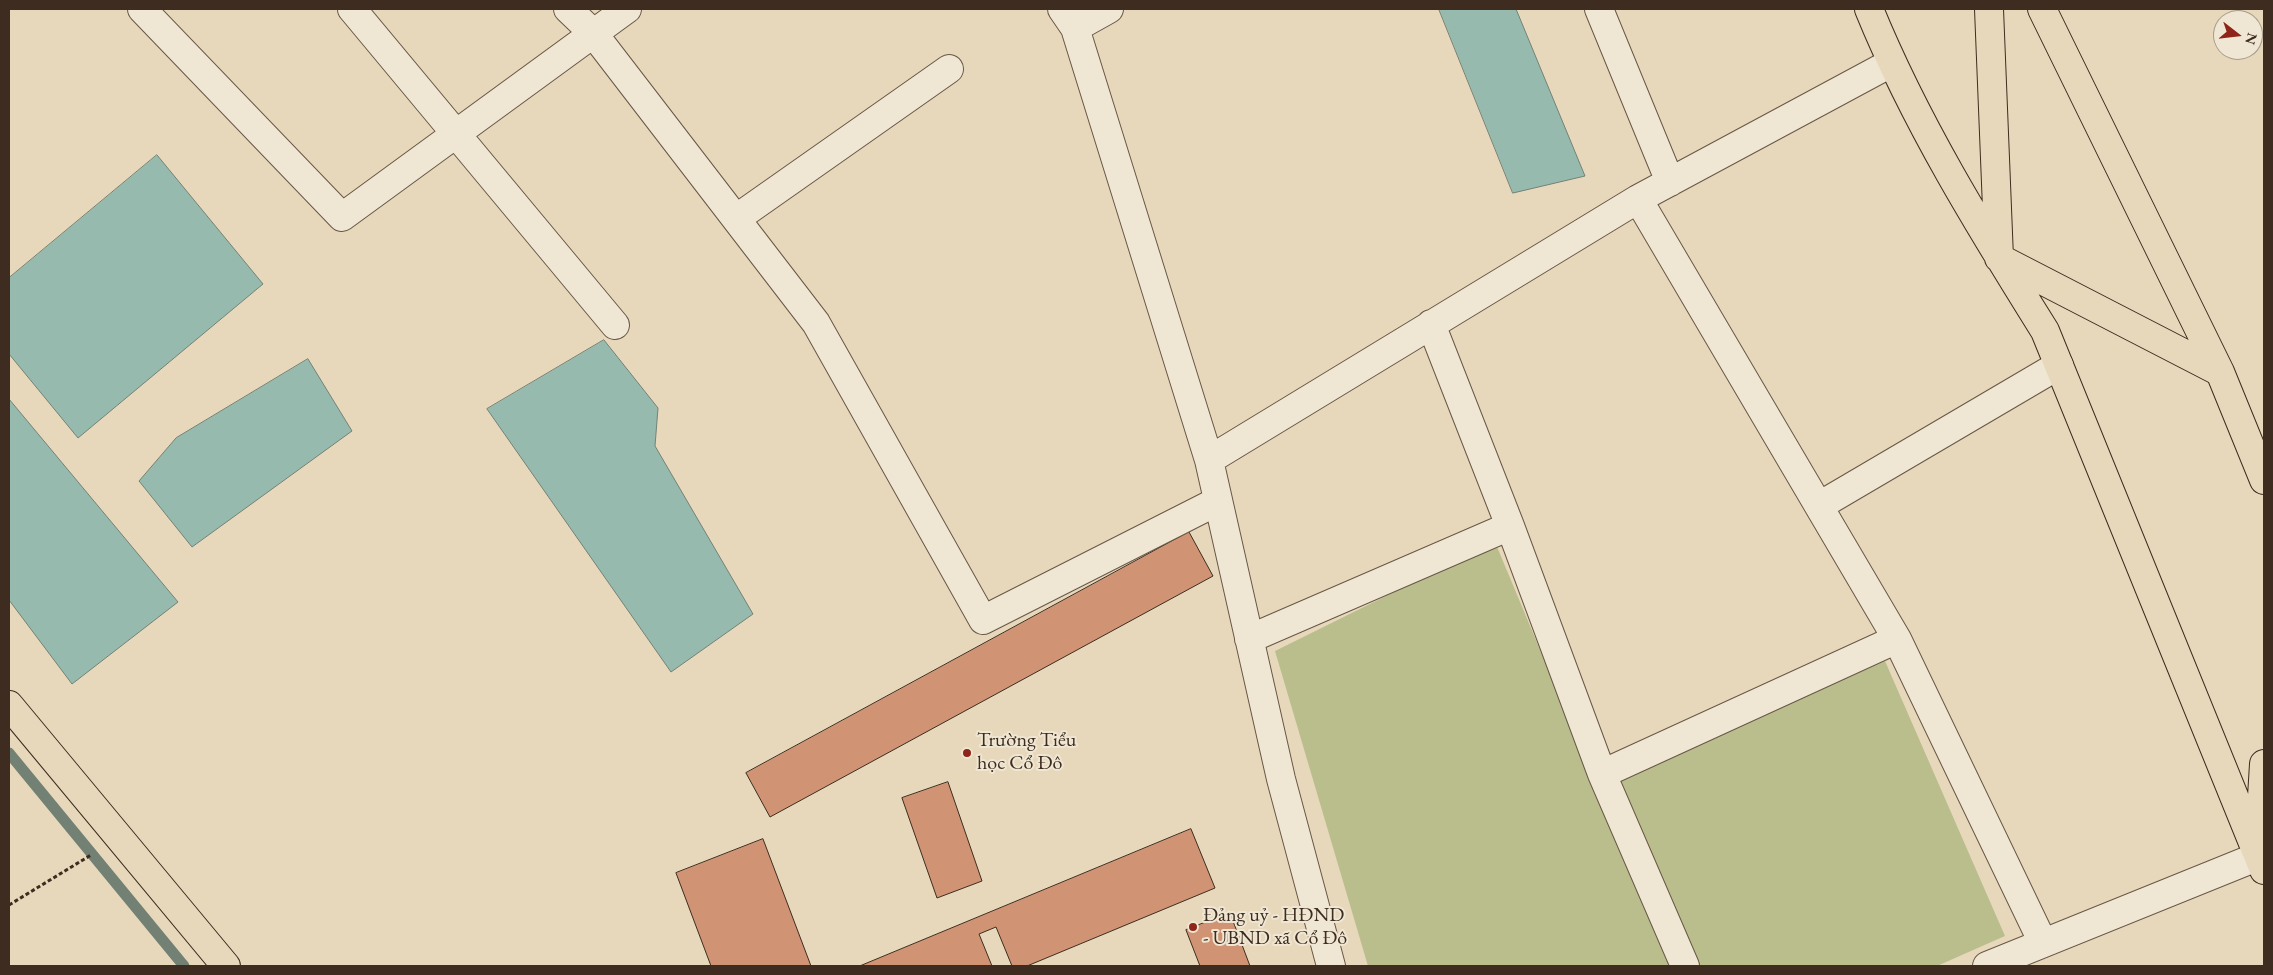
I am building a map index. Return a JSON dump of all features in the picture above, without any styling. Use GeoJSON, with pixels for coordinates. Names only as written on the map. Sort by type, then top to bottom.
{"type":"FeatureCollection","features":[{"type":"Feature","properties":{"kind":"main road"},"geometry":{"type":"LineString","coordinates":[[1869,9],[1891,63],[1924,127],[1999,258],[2045,331],[2262,862]]}},
{"type":"Feature","properties":{"kind":"main road"},"geometry":{"type":"LineString","coordinates":[[1990,9],[1999,258]]}},
{"type":"Feature","properties":{"kind":"main road"},"geometry":{"type":"LineString","coordinates":[[2042,9],[2220,372],[2264,480]]}},
{"type":"Feature","properties":{"kind":"main road"},"geometry":{"type":"LineString","coordinates":[[1999,258],[2220,372]]}},
{"type":"Feature","properties":{"kind":"main road"},"geometry":{"type":"LineString","coordinates":[[9,705],[226,966]]}},
{"type":"Feature","properties":{"kind":"main road"},"geometry":{"type":"LineString","coordinates":[[2262,862],[2264,764]]}},
{"type":"Feature","properties":{"kind":"street"},"geometry":{"type":"LineString","coordinates":[[142,9],[342,216],[627,9]]}},
{"type":"Feature","properties":{"kind":"street"},"geometry":{"type":"LineString","coordinates":[[352,9],[615,325]]}},
{"type":"Feature","properties":{"kind":"street"},"geometry":{"type":"LineString","coordinates":[[568,9],[593,33],[816,323],[983,620],[1218,501]]}},
{"type":"Feature","properties":{"kind":"street"},"geometry":{"type":"LineString","coordinates":[[1109,9],[1068,18],[1209,460],[1281,780],[1331,966]]}},
{"type":"Feature","properties":{"kind":"street"},"geometry":{"type":"LineString","coordinates":[[1599,9],[1670,182]]}},
{"type":"Feature","properties":{"kind":"street"},"geometry":{"type":"LineString","coordinates":[[1209,460],[1638,199],[1891,63]]}},
{"type":"Feature","properties":{"kind":"street"},"geometry":{"type":"LineString","coordinates":[[737,218],[949,69]]}},
{"type":"Feature","properties":{"kind":"street"},"geometry":{"type":"LineString","coordinates":[[1638,199],[1897,639],[2043,943]]}},
{"type":"Feature","properties":{"kind":"street"},"geometry":{"type":"LineString","coordinates":[[1431,324],[1510,526],[1602,774],[1686,966]]}},
{"type":"Feature","properties":{"kind":"street"},"geometry":{"type":"LineString","coordinates":[[1819,506],[2059,365]]}},
{"type":"Feature","properties":{"kind":"street"},"geometry":{"type":"LineString","coordinates":[[1249,640],[1510,526]]}},
{"type":"Feature","properties":{"kind":"street"},"geometry":{"type":"LineString","coordinates":[[1602,774],[1897,639]]}},
{"type":"Feature","properties":{"kind":"street"},"geometry":{"type":"LineString","coordinates":[[1987,966],[2043,943],[2262,862]]}},
{"type":"Feature","properties":{"kind":"path"},"geometry":{"type":"LineString","coordinates":[[9,905],[93,854],[121,842]]}},
{"type":"Feature","properties":{"kind":"green space"},"geometry":{"type":"Polygon","coordinates":[[[1495,542],[1672,966],[1368,966],[1275,651],[1495,542]]]}},
{"type":"Feature","properties":{"kind":"green space"},"geometry":{"type":"Polygon","coordinates":[[[1885,661],[2005,936],[1937,966],[1698,966],[1617,779],[1885,661]]]}},
{"type":"Feature","properties":{"kind":"water"},"geometry":{"type":"Polygon","coordinates":[[[1439,9],[1516,9],[1585,176],[1513,193],[1439,9]]]}},
{"type":"Feature","properties":{"kind":"water"},"geometry":{"type":"Polygon","coordinates":[[[157,155],[263,284],[78,438],[9,354],[9,278],[157,155]]]}},
{"type":"Feature","properties":{"kind":"water"},"geometry":{"type":"Polygon","coordinates":[[[604,340],[658,408],[655,446],[753,614],[671,672],[487,409],[604,340]]]}},
{"type":"Feature","properties":{"kind":"water"},"geometry":{"type":"Polygon","coordinates":[[[308,359],[352,431],[192,547],[139,481],[176,438],[308,359]]]}},
{"type":"Feature","properties":{"kind":"water"},"geometry":{"type":"Polygon","coordinates":[[[9,399],[178,602],[72,684],[9,600],[9,399]]]}},
{"type":"Feature","properties":{"kind":"building"},"geometry":{"type":"Polygon","coordinates":[[[1189,532],[1213,576],[770,817],[746,773],[1189,532]]]}},
{"type":"Feature","properties":{"kind":"building"},"geometry":{"type":"Polygon","coordinates":[[[948,782],[982,881],[937,898],[902,798],[948,782]]]}},
{"type":"Feature","properties":{"kind":"building"},"geometry":{"type":"Polygon","coordinates":[[[1191,829],[1215,888],[1027,966],[1012,966],[996,927],[979,934],[992,966],[860,966],[1191,829]]]}},
{"type":"Feature","properties":{"kind":"building"},"geometry":{"type":"Polygon","coordinates":[[[763,839],[811,966],[711,966],[676,873],[763,839]]]}},
{"type":"Feature","properties":{"kind":"building"},"geometry":{"type":"Polygon","coordinates":[[[1230,913],[1250,966],[1200,966],[1186,930],[1230,913]]]}},
{"type":"Feature","properties":{"kind":"waterway"},"geometry":{"type":"LineString","coordinates":[[9,753],[184,966]]}},
{"type":"Feature","properties":{"kind":"place","name":"Trường Tiểu học Cổ Đô"},"geometry":{"type":"Point","coordinates":[967,753]}},
{"type":"Feature","properties":{"kind":"place","name":"Đảng uỷ - HĐND - UBND xã Cổ Đô"},"geometry":{"type":"Point","coordinates":[1193,927]}}]}
